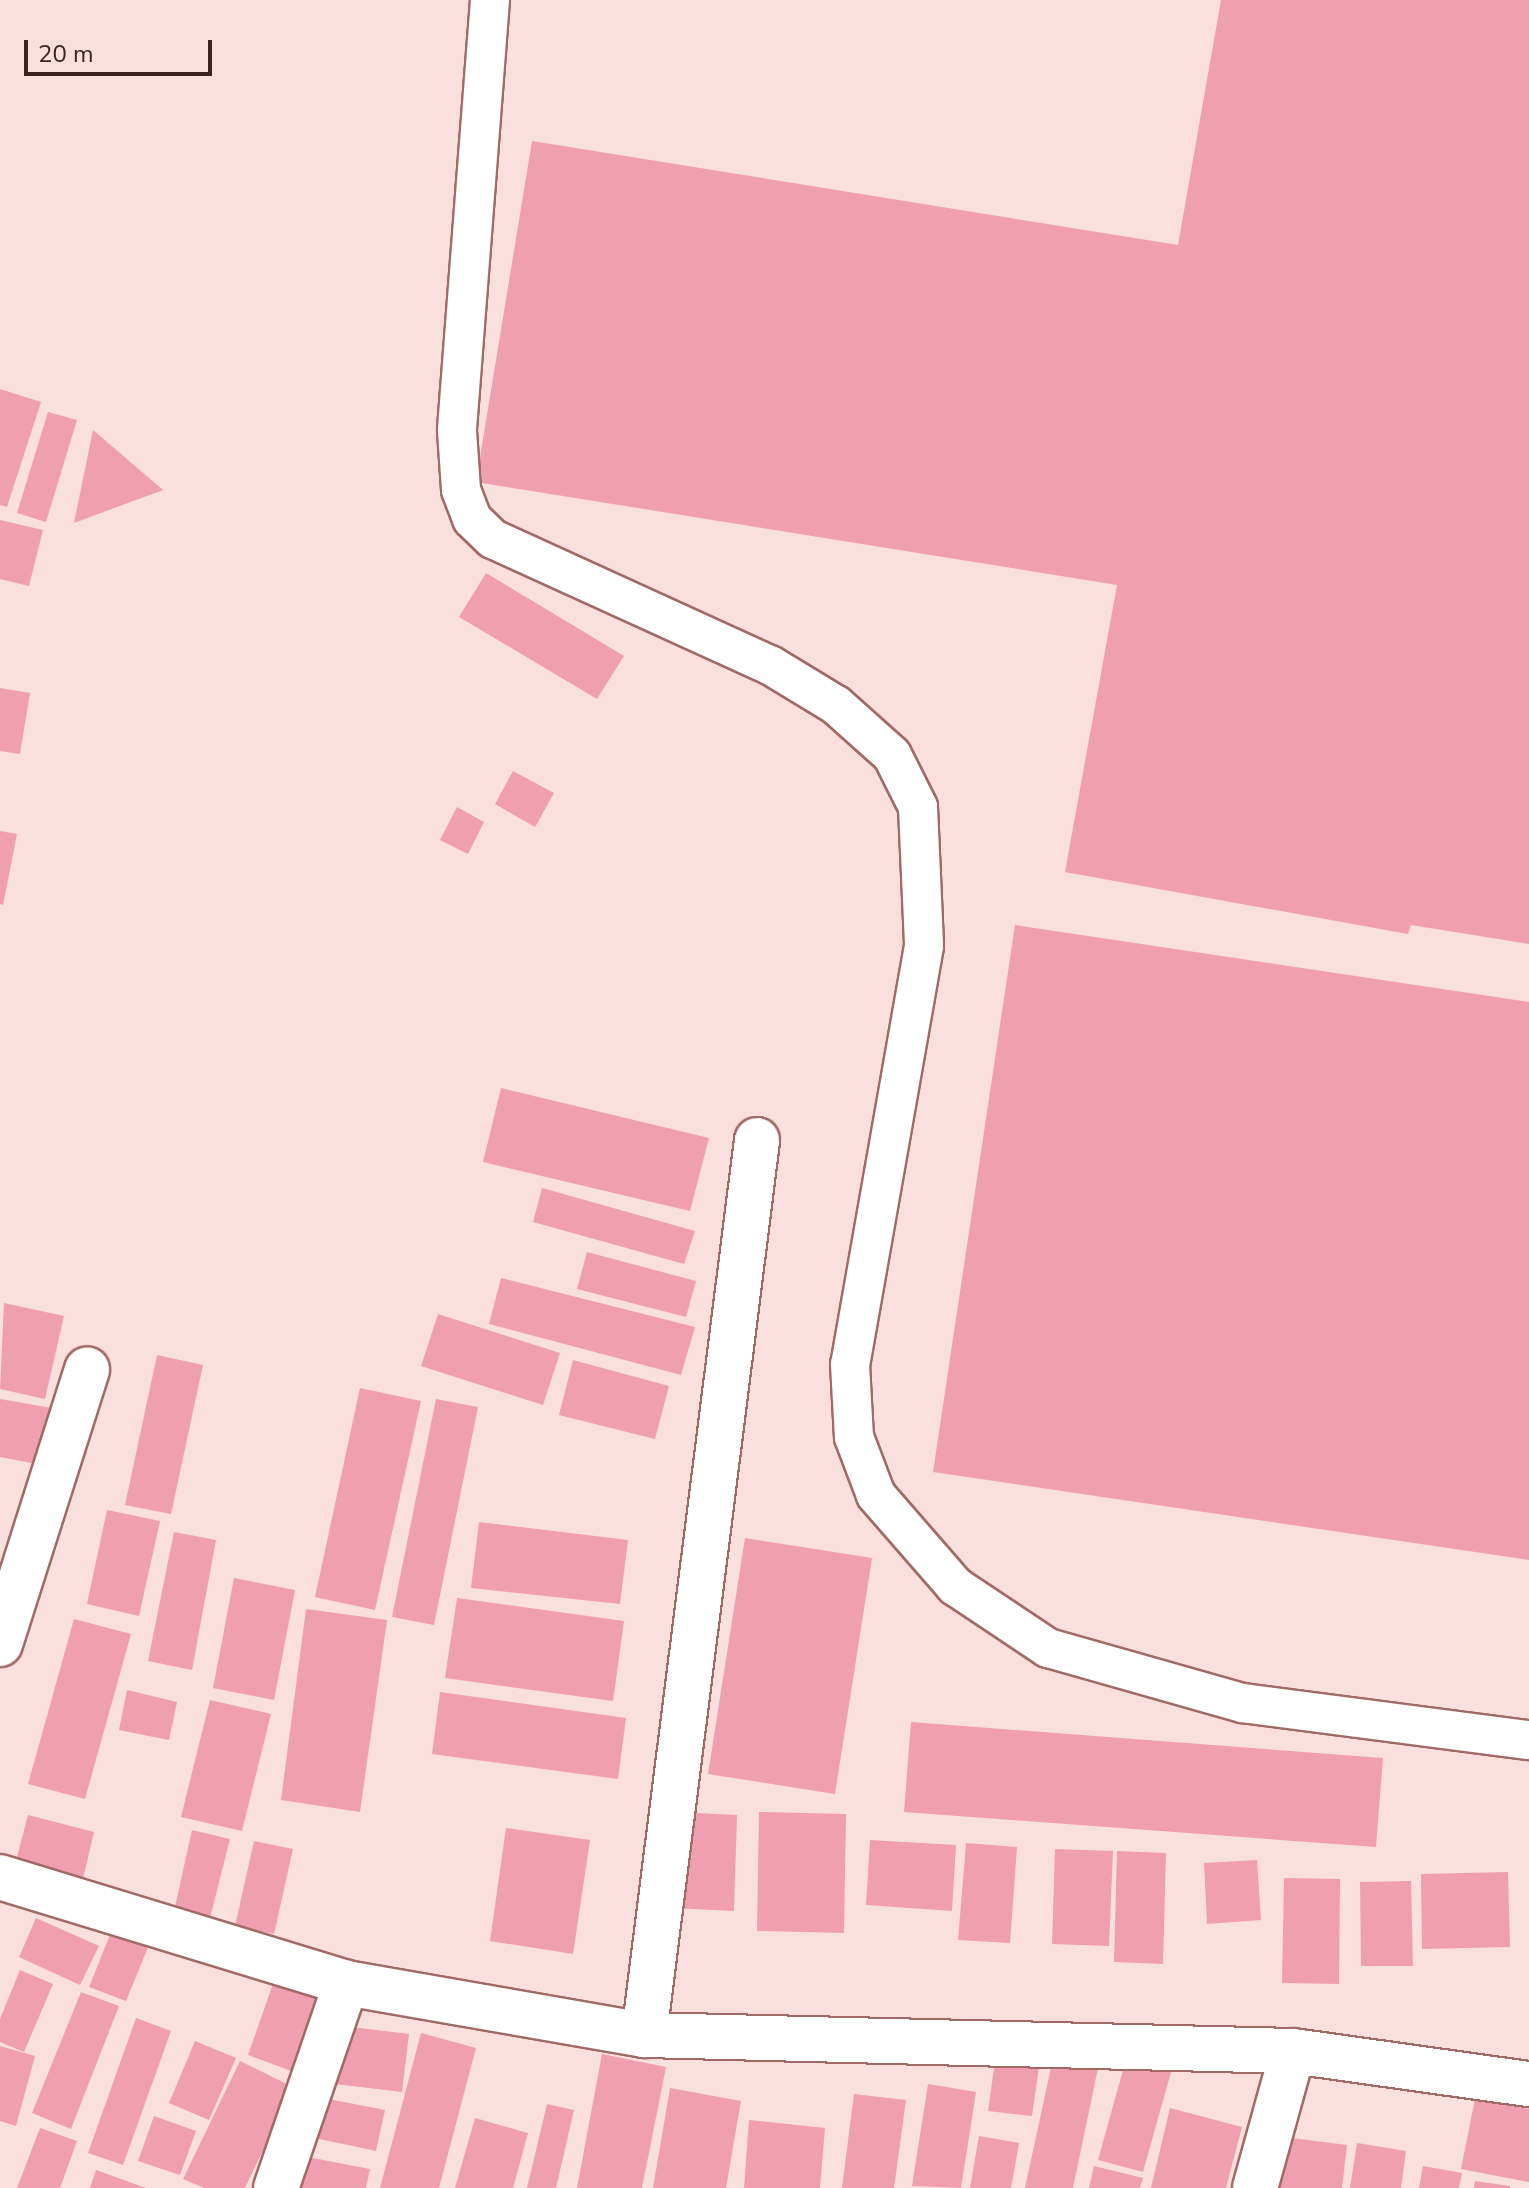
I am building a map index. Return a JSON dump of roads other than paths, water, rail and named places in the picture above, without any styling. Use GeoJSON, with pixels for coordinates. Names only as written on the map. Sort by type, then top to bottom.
{"type":"FeatureCollection","features":[{"type":"Feature","properties":{"kind":"street"},"geometry":{"type":"LineString","coordinates":[[644,2035],[757,1140]]}},
{"type":"Feature","properties":{"kind":"street"},"geometry":{"type":"LineString","coordinates":[[0,1644],[87,1369]]}},
{"type":"Feature","properties":{"kind":"street"},"geometry":{"type":"LineString","coordinates":[[0,1877],[346,1983],[644,2035],[1293,2051],[1529,2084]]}},
{"type":"Feature","properties":{"kind":"street"},"geometry":{"type":"LineString","coordinates":[[276,2188],[346,1983]]}},
{"type":"Feature","properties":{"kind":"street"},"geometry":{"type":"LineString","coordinates":[[1255,2188],[1293,2051]]}},
{"type":"Feature","properties":{"kind":"lane"},"geometry":{"type":"LineString","coordinates":[[490,0],[457,431],[461,490],[472,519],[493,539],[770,665],[836,705],[892,755],[918,807],[924,946],[850,1364],[854,1437],[876,1495],[955,1586],[1007,1624],[1074,1657],[1243,1703],[1529,1740]]}}]}
